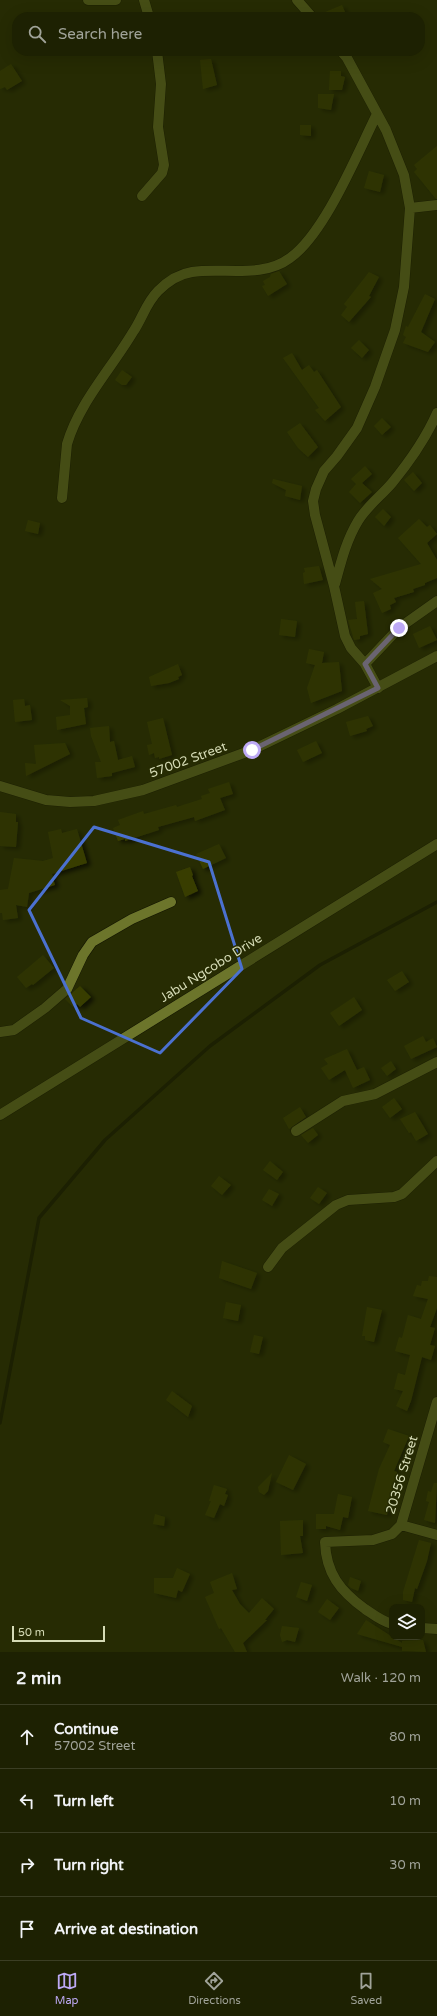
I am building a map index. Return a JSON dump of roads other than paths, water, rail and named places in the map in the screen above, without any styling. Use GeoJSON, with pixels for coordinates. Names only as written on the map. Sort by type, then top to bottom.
{"type":"FeatureCollection","features":[{"type":"Feature","properties":{"kind":"street"},"geometry":{"type":"LineString","coordinates":[[88,0],[116,0]]}},
{"type":"Feature","properties":{"kind":"street"},"geometry":{"type":"LineString","coordinates":[[144,0],[148,12]]}},
{"type":"Feature","properties":{"kind":"street"},"geometry":{"type":"LineString","coordinates":[[297,0],[308,12]]}},
{"type":"Feature","properties":{"kind":"street"},"geometry":{"type":"LineString","coordinates":[[142,196],[162,173],[164,165],[158,127],[161,84],[158,56]]}},
{"type":"Feature","properties":{"kind":"street"},"geometry":{"type":"LineString","coordinates":[[345,56],[386,130],[404,175],[410,208],[404,287],[395,330],[375,387],[357,428],[338,456],[324,471],[315,495],[314,514],[334,586],[345,636],[351,648],[365,664],[378,688]]}},
{"type":"Feature","properties":{"kind":"street"},"geometry":{"type":"LineString","coordinates":[[62,498],[67,444],[81,412],[134,331],[146,306],[157,291],[178,276],[191,272],[261,269],[289,259],[299,250],[336,197],[377,114]]}},
{"type":"Feature","properties":{"kind":"street"},"geometry":{"type":"LineString","coordinates":[[410,208],[437,206]]}},
{"type":"Feature","properties":{"kind":"street"},"geometry":{"type":"LineString","coordinates":[[334,586],[345,547],[358,520],[367,508],[392,483],[418,449],[437,413]]}},
{"type":"Feature","properties":{"kind":"street"},"geometry":{"type":"LineString","coordinates":[[365,664],[399,628],[437,601]]}},
{"type":"Feature","properties":{"kind":"street","name":"57002 Street"},"geometry":{"type":"LineString","coordinates":[[0,786],[46,800],[70,802],[94,801],[143,790],[252,750],[378,688],[437,656]]}},
{"type":"Feature","properties":{"kind":"street","name":"Jabu Ngcobo Drive"},"geometry":{"type":"LineString","coordinates":[[0,1115],[437,844]]}},
{"type":"Feature","properties":{"kind":"street"},"geometry":{"type":"LineString","coordinates":[[0,1032],[14,1030],[45,1008],[67,989],[83,955],[92,942],[132,919],[171,902]]}},
{"type":"Feature","properties":{"kind":"street"},"geometry":{"type":"LineString","coordinates":[[296,1131],[343,1101],[375,1094],[437,1062]]}},
{"type":"Feature","properties":{"kind":"street"},"geometry":{"type":"LineString","coordinates":[[268,1266],[282,1248],[336,1205],[348,1200],[394,1197],[402,1194],[410,1189],[437,1161]]}},
{"type":"Feature","properties":{"kind":"street","name":"20356 Street"},"geometry":{"type":"LineString","coordinates":[[389,1623],[382,1621],[342,1591],[327,1558],[326,1541],[373,1540],[392,1534],[401,1525],[434,1426],[437,1402]]}},
{"type":"Feature","properties":{"kind":"street"},"geometry":{"type":"LineString","coordinates":[[401,1525],[437,1535]]}},
{"type":"Feature","properties":{"kind":"street"},"geometry":{"type":"LineString","coordinates":[[425,1628],[437,1629]]}},
{"type":"Feature","properties":{"kind":"waterway"},"geometry":{"type":"LineString","coordinates":[[0,1423],[39,1218],[105,1140],[210,1046],[320,965],[437,902]]}}]}
